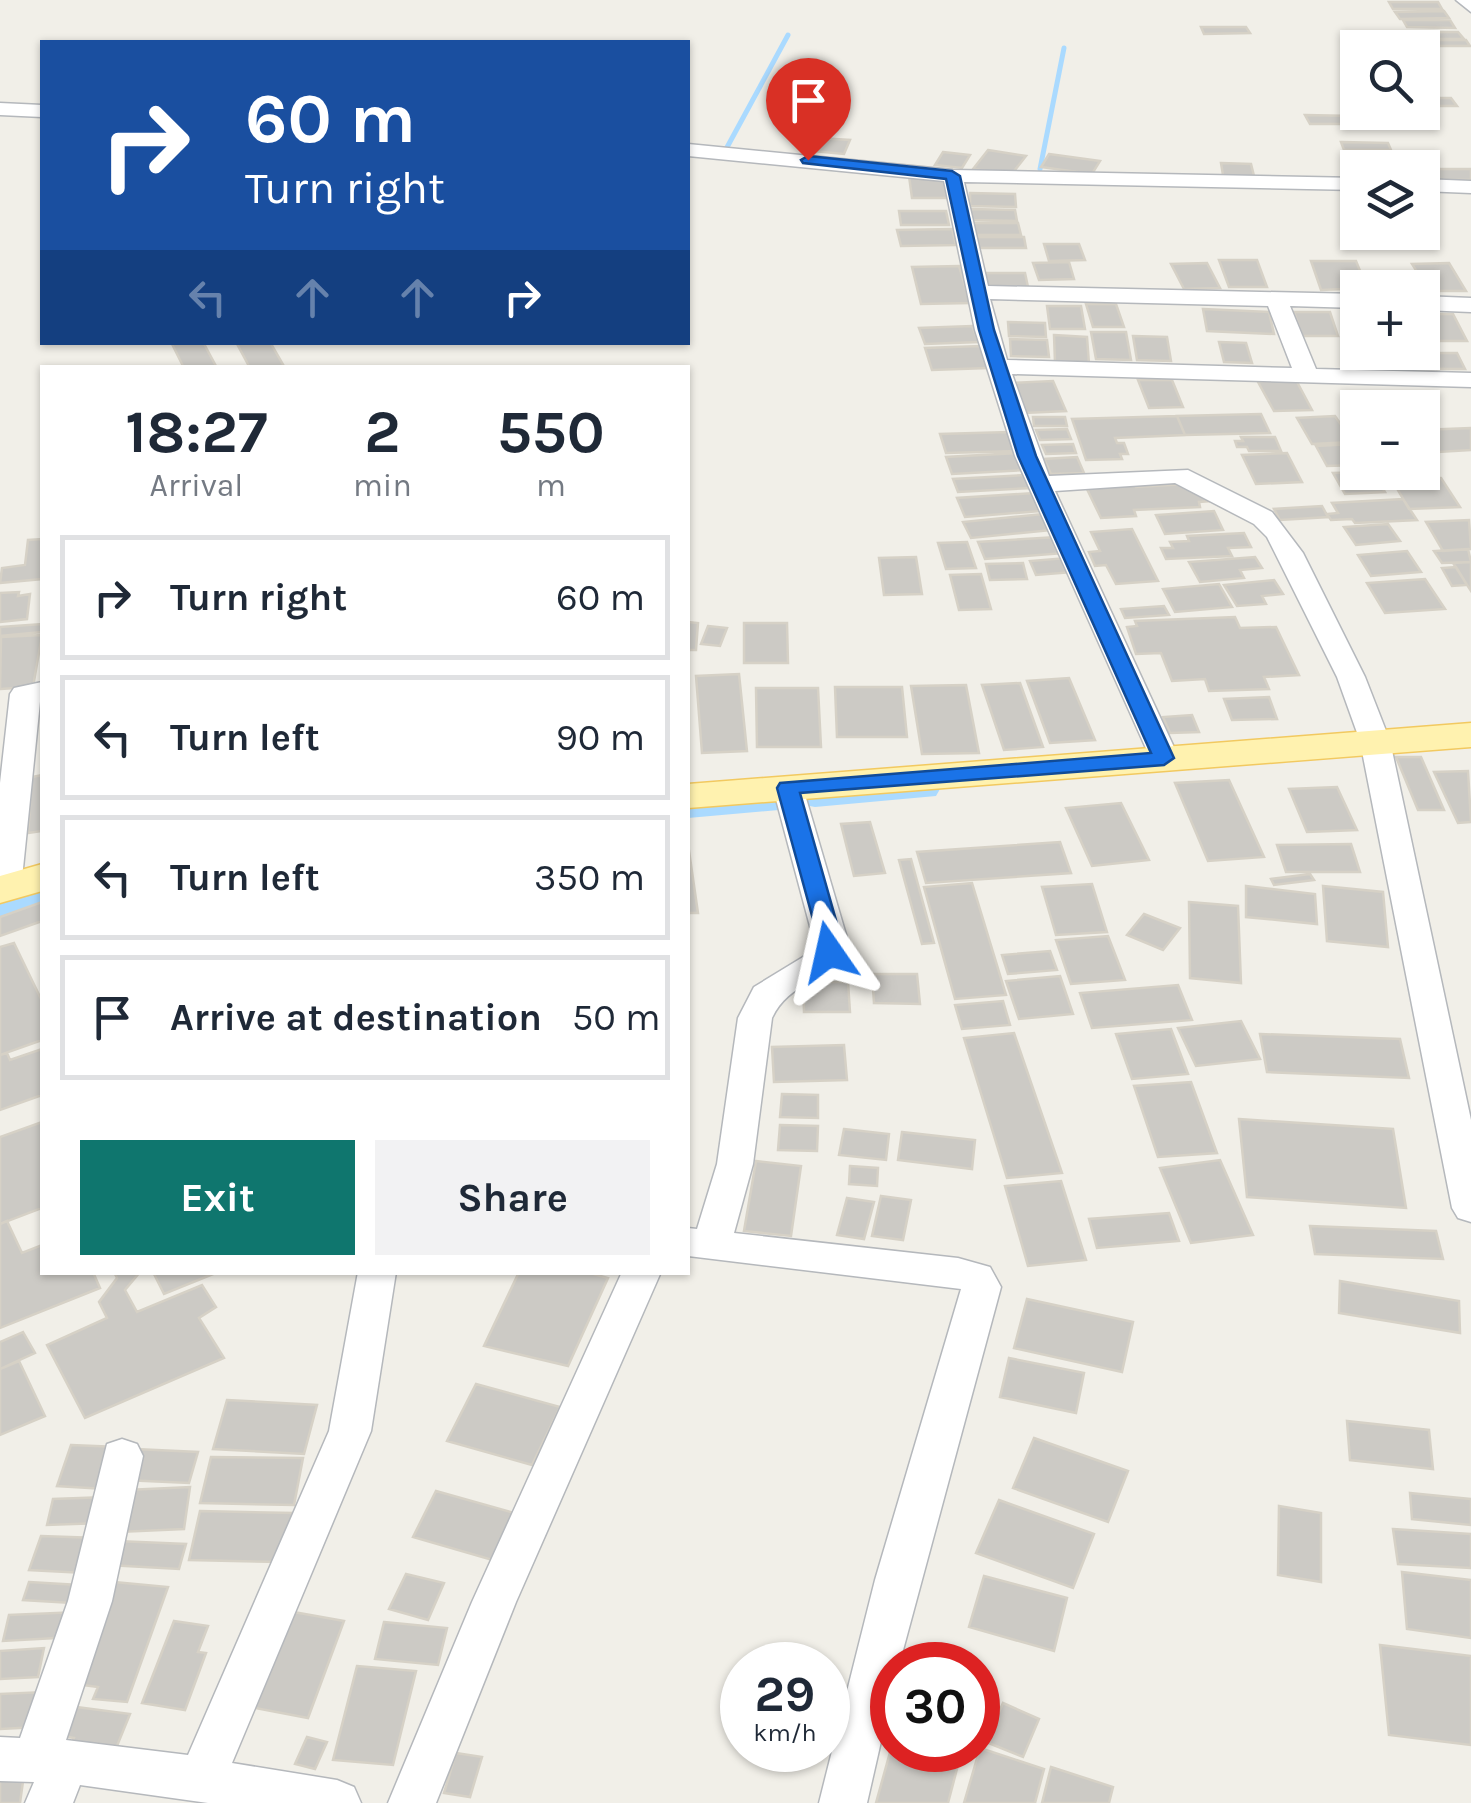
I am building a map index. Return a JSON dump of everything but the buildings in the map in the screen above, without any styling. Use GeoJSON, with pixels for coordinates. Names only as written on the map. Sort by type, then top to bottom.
{"type":"FeatureCollection","features":[{"type":"Feature","properties":{"kind":"main road"},"geometry":{"type":"LineString","coordinates":[[690,796],[1471,735]]}},
{"type":"Feature","properties":{"kind":"street"},"geometry":{"type":"LineString","coordinates":[[1465,0],[1471,7]]}},
{"type":"Feature","properties":{"kind":"street"},"geometry":{"type":"LineString","coordinates":[[0,109],[40,111]]}},
{"type":"Feature","properties":{"kind":"street"},"geometry":{"type":"LineString","coordinates":[[690,150],[952,176],[1340,184]]}},
{"type":"Feature","properties":{"kind":"street"},"geometry":{"type":"LineString","coordinates":[[952,176],[997,366],[1040,484],[1164,758]]}},
{"type":"Feature","properties":{"kind":"street"},"geometry":{"type":"LineString","coordinates":[[1440,186],[1471,187]]}},
{"type":"Feature","properties":{"kind":"street"},"geometry":{"type":"LineString","coordinates":[[977,292],[1340,300]]}},
{"type":"Feature","properties":{"kind":"street"},"geometry":{"type":"LineString","coordinates":[[1276,298],[1307,376]]}},
{"type":"Feature","properties":{"kind":"street"},"geometry":{"type":"LineString","coordinates":[[1440,304],[1471,305]]}},
{"type":"Feature","properties":{"kind":"street"},"geometry":{"type":"LineString","coordinates":[[997,366],[1471,380]]}},
{"type":"Feature","properties":{"kind":"street"},"geometry":{"type":"LineString","coordinates":[[1040,484],[1179,475],[1263,518],[1290,554],[1350,677],[1375,741],[1471,1208]]}},
{"type":"Feature","properties":{"kind":"street"},"geometry":{"type":"LineString","coordinates":[[16,885],[24,694],[40,691]]}},
{"type":"Feature","properties":{"kind":"street"},"geometry":{"type":"LineString","coordinates":[[788,788],[832,945],[812,968],[782,982],[765,996],[756,1018],[735,1164],[700,1243],[958,1274],[976,1278],[980,1287],[897,1580],[843,1803]]}},
{"type":"Feature","properties":{"kind":"street"},"geometry":{"type":"LineString","coordinates":[[201,1780],[350,1431],[376,1275]]}},
{"type":"Feature","properties":{"kind":"street"},"geometry":{"type":"LineString","coordinates":[[412,1803],[442,1720],[528,1521],[641,1275]]}},
{"type":"Feature","properties":{"kind":"street"},"geometry":{"type":"LineString","coordinates":[[122,1456],[90,1601],[38,1771],[201,1780],[337,1803]]}},
{"type":"Feature","properties":{"kind":"waterway"},"geometry":{"type":"LineString","coordinates":[[725,151],[788,35]]}},
{"type":"Feature","properties":{"kind":"waterway"},"geometry":{"type":"LineString","coordinates":[[1040,169],[1064,48]]}},
{"type":"Feature","properties":{"kind":"waterway"},"geometry":{"type":"LineString","coordinates":[[815,798],[925,789]]}},
{"type":"Feature","properties":{"kind":"waterway"},"geometry":{"type":"LineString","coordinates":[[690,809],[768,803]]}},
{"type":"Feature","properties":{"kind":"waterway"},"geometry":{"type":"LineString","coordinates":[[0,916],[40,902]]}},
{"type":"Feature","properties":{"kind":"route"},"geometry":{"type":"LineString","coordinates":[[808,160],[952,176],[986,330],[1027,456],[1164,758],[788,788],[832,945],[829,952]]}}]}
